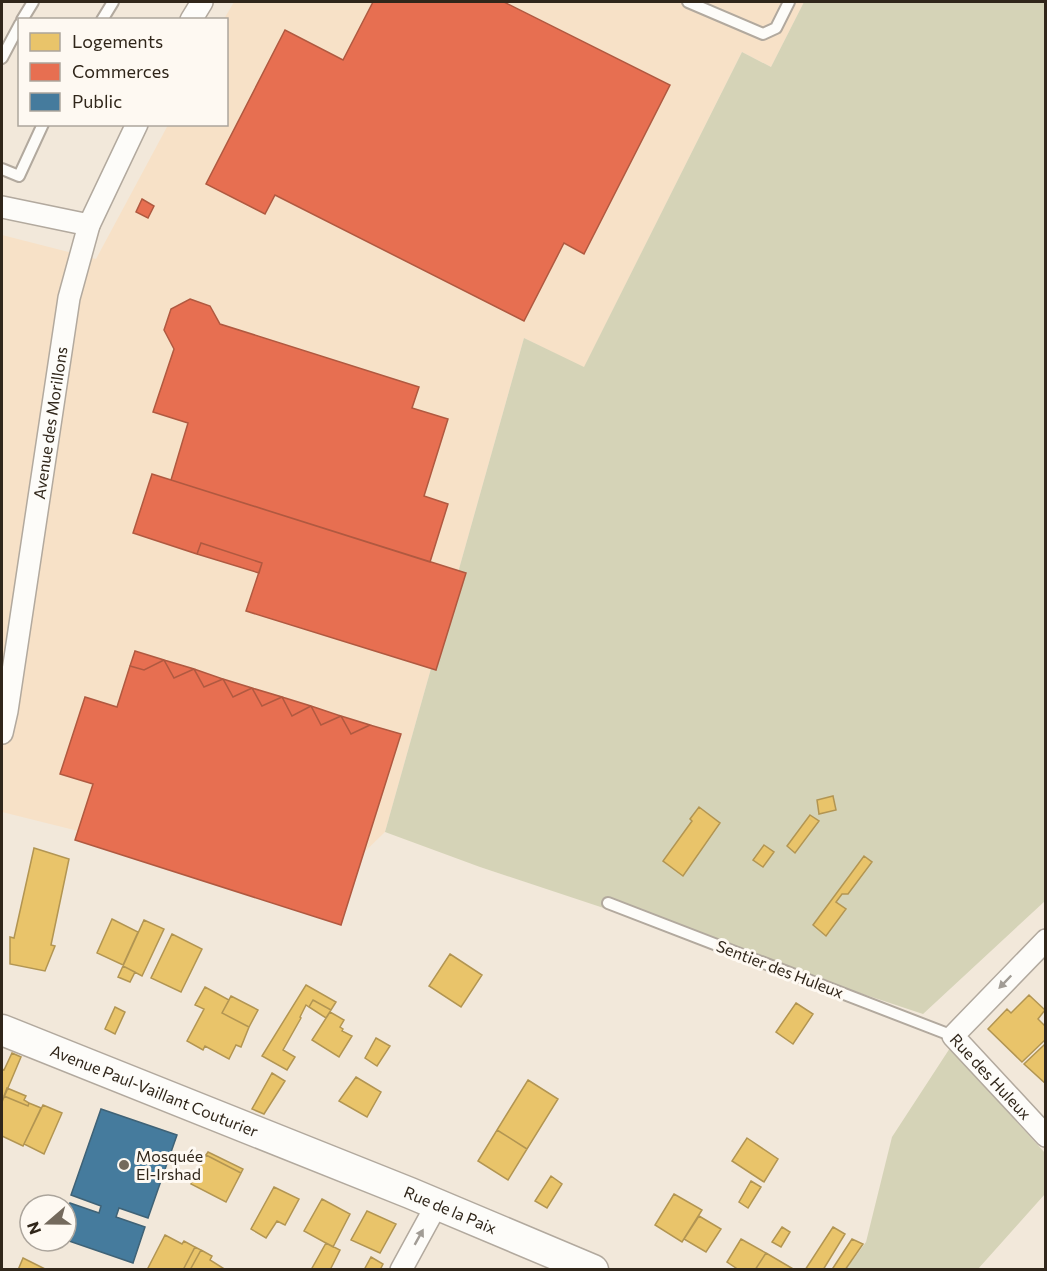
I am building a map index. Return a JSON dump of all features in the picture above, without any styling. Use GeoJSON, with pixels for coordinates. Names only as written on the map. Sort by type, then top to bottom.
{"type":"FeatureCollection","features":[{"type":"Feature","properties":{"kind":"street"},"geometry":{"type":"LineString","coordinates":[[192,18],[202,2]]}},
{"type":"Feature","properties":{"kind":"street","name":"Avenue des Morillons"},"geometry":{"type":"LineString","coordinates":[[2,733],[69,298],[89,225],[136,126]]}},
{"type":"Feature","properties":{"kind":"street"},"geometry":{"type":"LineString","coordinates":[[2,207],[89,225]]}},
{"type":"Feature","properties":{"kind":"street","name":"Rue des Huleux"},"geometry":{"type":"LineString","coordinates":[[1046,940],[952,1036],[1046,1136]]}},
{"type":"Feature","properties":{"kind":"street","name":"Avenue Paul-Vaillant Couturier"},"geometry":{"type":"LineString","coordinates":[[2,1030],[307,1152]]}},
{"type":"Feature","properties":{"kind":"street","name":"Rue de la Paix"},"geometry":{"type":"LineString","coordinates":[[307,1152],[594,1269]]}},
{"type":"Feature","properties":{"kind":"street"},"geometry":{"type":"LineString","coordinates":[[401,1269],[437,1204]]}},
{"type":"Feature","properties":{"kind":"lane"},"geometry":{"type":"LineString","coordinates":[[23,18],[33,2]]}},
{"type":"Feature","properties":{"kind":"lane"},"geometry":{"type":"LineString","coordinates":[[103,18],[113,2]]}},
{"type":"Feature","properties":{"kind":"lane"},"geometry":{"type":"LineString","coordinates":[[688,2],[763,34],[776,28],[789,2]]}},
{"type":"Feature","properties":{"kind":"lane"},"geometry":{"type":"LineString","coordinates":[[2,58],[18,28]]}},
{"type":"Feature","properties":{"kind":"lane"},"geometry":{"type":"LineString","coordinates":[[2,169],[19,176],[42,126]]}},
{"type":"Feature","properties":{"kind":"lane","name":"Sentier des Huleux"},"geometry":{"type":"LineString","coordinates":[[608,903],[952,1036]]}},
{"type":"Feature","properties":{"kind":"shaded area"},"geometry":{"type":"Polygon","coordinates":[[[234,2],[804,2],[771,67],[742,52],[584,368],[524,338],[385,832],[323,892],[2,812],[2,235],[96,259],[167,126],[228,126],[228,18],[225,18],[234,2]]]}},
{"type":"Feature","properties":{"kind":"shaded area"},"geometry":{"type":"Polygon","coordinates":[[[804,2],[1045,2],[1045,901],[923,1014],[480,867],[385,832],[524,338],[584,367],[742,52],[771,67],[804,2]]]}},
{"type":"Feature","properties":{"kind":"shaded area"},"geometry":{"type":"Polygon","coordinates":[[[950,1048],[1045,1153],[1045,1194],[978,1269],[846,1269],[866,1242],[892,1137],[950,1048]]]}},
{"type":"Feature","properties":{"kind":"building: Logements"},"geometry":{"type":"Polygon","coordinates":[[[833,796],[836,810],[819,814],[817,800],[833,796]]]}},
{"type":"Feature","properties":{"kind":"building: Logements"},"geometry":{"type":"Polygon","coordinates":[[[699,807],[720,823],[683,876],[663,861],[692,821],[690,819],[699,807]]]}},
{"type":"Feature","properties":{"kind":"building: Logements"},"geometry":{"type":"Polygon","coordinates":[[[810,815],[819,821],[795,853],[787,846],[810,815]]]}},
{"type":"Feature","properties":{"kind":"building: Logements"},"geometry":{"type":"Polygon","coordinates":[[[764,845],[774,852],[763,867],[753,860],[764,845]]]}},
{"type":"Feature","properties":{"kind":"building: Logements"},"geometry":{"type":"Polygon","coordinates":[[[34,848],[69,859],[51,945],[55,946],[45,971],[10,964],[10,937],[14,938],[34,848]]]}},
{"type":"Feature","properties":{"kind":"building: Logements"},"geometry":{"type":"Polygon","coordinates":[[[864,856],[872,862],[848,894],[842,894],[836,902],[846,909],[826,936],[813,925],[864,856]]]}},
{"type":"Feature","properties":{"kind":"building: Logements"},"geometry":{"type":"Polygon","coordinates":[[[112,919],[138,932],[123,965],[97,953],[112,919]]]}},
{"type":"Feature","properties":{"kind":"building: Logements"},"geometry":{"type":"Polygon","coordinates":[[[144,920],[164,929],[142,976],[123,966],[144,920]]]}},
{"type":"Feature","properties":{"kind":"building: Logements"},"geometry":{"type":"Polygon","coordinates":[[[172,934],[202,949],[181,992],[151,978],[172,934]]]}},
{"type":"Feature","properties":{"kind":"building: Logements"},"geometry":{"type":"Polygon","coordinates":[[[450,954],[482,975],[461,1007],[429,986],[450,954]]]}},
{"type":"Feature","properties":{"kind":"building: Logements"},"geometry":{"type":"Polygon","coordinates":[[[123,966],[135,972],[130,982],[118,977],[123,966]]]}},
{"type":"Feature","properties":{"kind":"building: Logements"},"geometry":{"type":"Polygon","coordinates":[[[306,985],[336,1002],[331,1010],[313,1000],[309,1007],[306,1005],[283,1050],[295,1057],[287,1070],[262,1056],[306,985]]]}},
{"type":"Feature","properties":{"kind":"building: Logements"},"geometry":{"type":"Polygon","coordinates":[[[205,987],[229,1000],[222,1013],[249,1027],[241,1047],[236,1045],[229,1059],[205,1046],[203,1050],[187,1041],[204,1009],[195,1005],[205,987]]]}},
{"type":"Feature","properties":{"kind":"building: Logements"},"geometry":{"type":"Polygon","coordinates":[[[1029,995],[1045,1010],[1038,1019],[1046,1027],[1046,1039],[1022,1062],[988,1029],[1007,1009],[1011,1013],[1029,995]]]}},
{"type":"Feature","properties":{"kind":"building: Logements"},"geometry":{"type":"Polygon","coordinates":[[[231,996],[258,1010],[249,1027],[222,1013],[231,996]]]}},
{"type":"Feature","properties":{"kind":"building: Logements"},"geometry":{"type":"Polygon","coordinates":[[[313,1000],[331,1010],[326,1018],[309,1007],[313,1000]]]}},
{"type":"Feature","properties":{"kind":"building: Logements"},"geometry":{"type":"Polygon","coordinates":[[[796,1003],[813,1014],[793,1044],[776,1032],[796,1003]]]}},
{"type":"Feature","properties":{"kind":"building: Logements"},"geometry":{"type":"Polygon","coordinates":[[[115,1007],[125,1012],[115,1034],[105,1029],[115,1007]]]}},
{"type":"Feature","properties":{"kind":"building: Logements"},"geometry":{"type":"Polygon","coordinates":[[[330,1012],[344,1020],[340,1027],[342,1031],[352,1036],[339,1057],[312,1040],[330,1012]]]}},
{"type":"Feature","properties":{"kind":"building: Logements"},"geometry":{"type":"Polygon","coordinates":[[[376,1038],[390,1046],[377,1066],[365,1058],[376,1038]]]}},
{"type":"Feature","properties":{"kind":"building: Logements"},"geometry":{"type":"Polygon","coordinates":[[[1044,1045],[1046,1047],[1046,1084],[1024,1064],[1044,1045]]]}},
{"type":"Feature","properties":{"kind":"building: Logements"},"geometry":{"type":"Polygon","coordinates":[[[12,1053],[21,1057],[2,1102],[2,1069],[4,1070],[12,1053]]]}},
{"type":"Feature","properties":{"kind":"building: Logements"},"geometry":{"type":"Polygon","coordinates":[[[272,1073],[285,1081],[264,1114],[252,1109],[272,1073]]]}},
{"type":"Feature","properties":{"kind":"building: Logements"},"geometry":{"type":"Polygon","coordinates":[[[356,1077],[381,1092],[367,1117],[339,1101],[356,1077]]]}},
{"type":"Feature","properties":{"kind":"building: Logements"},"geometry":{"type":"Polygon","coordinates":[[[528,1080],[558,1099],[527,1149],[497,1130],[528,1080]]]}},
{"type":"Feature","properties":{"kind":"building: Logements"},"geometry":{"type":"Polygon","coordinates":[[[7,1088],[26,1096],[24,1100],[29,1103],[28,1106],[4,1096],[7,1088]]]}},
{"type":"Feature","properties":{"kind":"building: Logements"},"geometry":{"type":"Polygon","coordinates":[[[4,1096],[28,1106],[29,1103],[41,1108],[23,1146],[2,1136],[4,1096]]]}},
{"type":"Feature","properties":{"kind":"building: Logements"},"geometry":{"type":"Polygon","coordinates":[[[43,1105],[62,1113],[44,1154],[24,1144],[43,1105]]]}},
{"type":"Feature","properties":{"kind":"building: Logements"},"geometry":{"type":"Polygon","coordinates":[[[497,1130],[527,1149],[508,1180],[478,1161],[497,1130]]]}},
{"type":"Feature","properties":{"kind":"building: Logements"},"geometry":{"type":"Polygon","coordinates":[[[747,1138],[778,1159],[764,1182],[732,1161],[747,1138]]]}},
{"type":"Feature","properties":{"kind":"building: Logements"},"geometry":{"type":"Polygon","coordinates":[[[208,1152],[243,1169],[241,1173],[206,1155],[208,1152]]]}},
{"type":"Feature","properties":{"kind":"building: Logements"},"geometry":{"type":"Polygon","coordinates":[[[206,1155],[241,1173],[226,1202],[191,1184],[206,1155]]]}},
{"type":"Feature","properties":{"kind":"building: Logements"},"geometry":{"type":"Polygon","coordinates":[[[551,1176],[562,1184],[547,1208],[535,1201],[551,1176]]]}},
{"type":"Feature","properties":{"kind":"building: Logements"},"geometry":{"type":"Polygon","coordinates":[[[751,1181],[761,1187],[748,1208],[739,1202],[751,1181]]]}},
{"type":"Feature","properties":{"kind":"building: Logements"},"geometry":{"type":"Polygon","coordinates":[[[274,1187],[299,1199],[285,1225],[277,1221],[266,1238],[251,1229],[274,1187]]]}},
{"type":"Feature","properties":{"kind":"building: Logements"},"geometry":{"type":"Polygon","coordinates":[[[674,1194],[702,1210],[682,1242],[655,1225],[674,1194]]]}},
{"type":"Feature","properties":{"kind":"building: Logements"},"geometry":{"type":"Polygon","coordinates":[[[322,1199],[350,1214],[333,1247],[304,1231],[322,1199]]]}},
{"type":"Feature","properties":{"kind":"building: Logements"},"geometry":{"type":"Polygon","coordinates":[[[367,1211],[396,1224],[380,1253],[351,1240],[367,1211]]]}},
{"type":"Feature","properties":{"kind":"building: Logements"},"geometry":{"type":"Polygon","coordinates":[[[699,1216],[721,1229],[706,1252],[684,1239],[699,1216]]]}},
{"type":"Feature","properties":{"kind":"building: Logements"},"geometry":{"type":"Polygon","coordinates":[[[782,1227],[790,1232],[781,1247],[772,1242],[782,1227]]]}},
{"type":"Feature","properties":{"kind":"building: Logements"},"geometry":{"type":"Polygon","coordinates":[[[833,1227],[845,1234],[823,1270],[805,1270],[833,1227]]]}},
{"type":"Feature","properties":{"kind":"building: Logements"},"geometry":{"type":"Polygon","coordinates":[[[165,1235],[182,1244],[184,1241],[195,1247],[183,1270],[147,1270],[165,1235]]]}},
{"type":"Feature","properties":{"kind":"building: Logements"},"geometry":{"type":"Polygon","coordinates":[[[741,1239],[766,1253],[755,1270],[739,1270],[727,1262],[741,1239]]]}},
{"type":"Feature","properties":{"kind":"building: Logements"},"geometry":{"type":"Polygon","coordinates":[[[852,1239],[863,1244],[845,1270],[835,1270],[833,1268],[852,1239]]]}},
{"type":"Feature","properties":{"kind":"building: Logements"},"geometry":{"type":"Polygon","coordinates":[[[326,1243],[340,1250],[330,1270],[311,1270],[326,1243]]]}},
{"type":"Feature","properties":{"kind":"building: Logements"},"geometry":{"type":"Polygon","coordinates":[[[195,1247],[201,1250],[190,1270],[183,1270],[195,1247]]]}},
{"type":"Feature","properties":{"kind":"building: Logements"},"geometry":{"type":"Polygon","coordinates":[[[201,1250],[212,1256],[210,1260],[226,1270],[190,1270],[201,1250]]]}},
{"type":"Feature","properties":{"kind":"building: Logements"},"geometry":{"type":"Polygon","coordinates":[[[766,1253],[795,1270],[755,1270],[766,1253]]]}},
{"type":"Feature","properties":{"kind":"building: Logements"},"geometry":{"type":"Polygon","coordinates":[[[371,1257],[383,1264],[380,1270],[364,1270],[371,1257]]]}},
{"type":"Feature","properties":{"kind":"building: Logements"},"geometry":{"type":"Polygon","coordinates":[[[23,1258],[47,1270],[18,1270],[23,1258]]]}},
{"type":"Feature","properties":{"kind":"building: Commerces"},"geometry":{"type":"Polygon","coordinates":[[[373,2],[504,2],[670,85],[584,254],[564,243],[524,321],[275,195],[265,214],[206,184],[285,30],[343,60],[373,2]]]}},
{"type":"Feature","properties":{"kind":"building: Commerces"},"geometry":{"type":"Polygon","coordinates":[[[142,199],[154,206],[148,218],[136,212],[142,199]]]}},
{"type":"Feature","properties":{"kind":"building: Commerces"},"geometry":{"type":"Polygon","coordinates":[[[190,299],[210,306],[220,324],[419,387],[412,408],[448,419],[424,496],[448,504],[430,562],[171,480],[188,423],[153,412],[174,349],[164,330],[171,309],[190,299]]]}},
{"type":"Feature","properties":{"kind":"building: Commerces"},"geometry":{"type":"Polygon","coordinates":[[[152,474],[466,573],[436,670],[246,611],[262,563],[201,543],[197,554],[133,533],[152,474]]]}},
{"type":"Feature","properties":{"kind":"building: Commerces"},"geometry":{"type":"Polygon","coordinates":[[[201,543],[262,563],[259,573],[197,554],[201,543]]]}},
{"type":"Feature","properties":{"kind":"building: Commerces"},"geometry":{"type":"Polygon","coordinates":[[[135,651],[164,660],[144,670],[130,666],[135,651]]]}},
{"type":"Feature","properties":{"kind":"building: Commerces"},"geometry":{"type":"Polygon","coordinates":[[[164,660],[174,678],[194,669],[204,687],[223,679],[233,697],[252,688],[262,706],[282,697],[292,716],[311,706],[321,725],[341,716],[351,734],[370,725],[401,734],[341,925],[75,840],[93,784],[60,774],[85,697],[117,707],[130,666],[144,670],[164,660]]]}},
{"type":"Feature","properties":{"kind":"building: Commerces"},"geometry":{"type":"Polygon","coordinates":[[[164,660],[194,669],[174,678],[164,660]]]}},
{"type":"Feature","properties":{"kind":"building: Commerces"},"geometry":{"type":"Polygon","coordinates":[[[194,669],[223,679],[204,687],[194,669]]]}},
{"type":"Feature","properties":{"kind":"building: Commerces"},"geometry":{"type":"Polygon","coordinates":[[[223,679],[252,688],[233,697],[223,679]]]}},
{"type":"Feature","properties":{"kind":"building: Commerces"},"geometry":{"type":"Polygon","coordinates":[[[252,688],[282,697],[262,706],[252,688]]]}},
{"type":"Feature","properties":{"kind":"building: Commerces"},"geometry":{"type":"Polygon","coordinates":[[[282,697],[311,706],[292,716],[282,697]]]}},
{"type":"Feature","properties":{"kind":"building: Commerces"},"geometry":{"type":"Polygon","coordinates":[[[311,706],[341,716],[321,725],[311,706]]]}},
{"type":"Feature","properties":{"kind":"building: Commerces"},"geometry":{"type":"Polygon","coordinates":[[[341,716],[370,725],[351,734],[341,716]]]}},
{"type":"Feature","properties":{"kind":"building: Public","name":"Mosquée El-Irshad"},"geometry":{"type":"Polygon","coordinates":[[[101,1109],[177,1135],[148,1218],[119,1208],[116,1217],[145,1227],[133,1263],[78,1244],[78,1206],[99,1213],[101,1206],[78,1198],[78,1193],[72,1193],[101,1109]]]}},
{"type":"Feature","properties":{"kind":"place","name":"Mosquée El-Irshad"},"geometry":{"type":"Point","coordinates":[124,1165]}}]}
